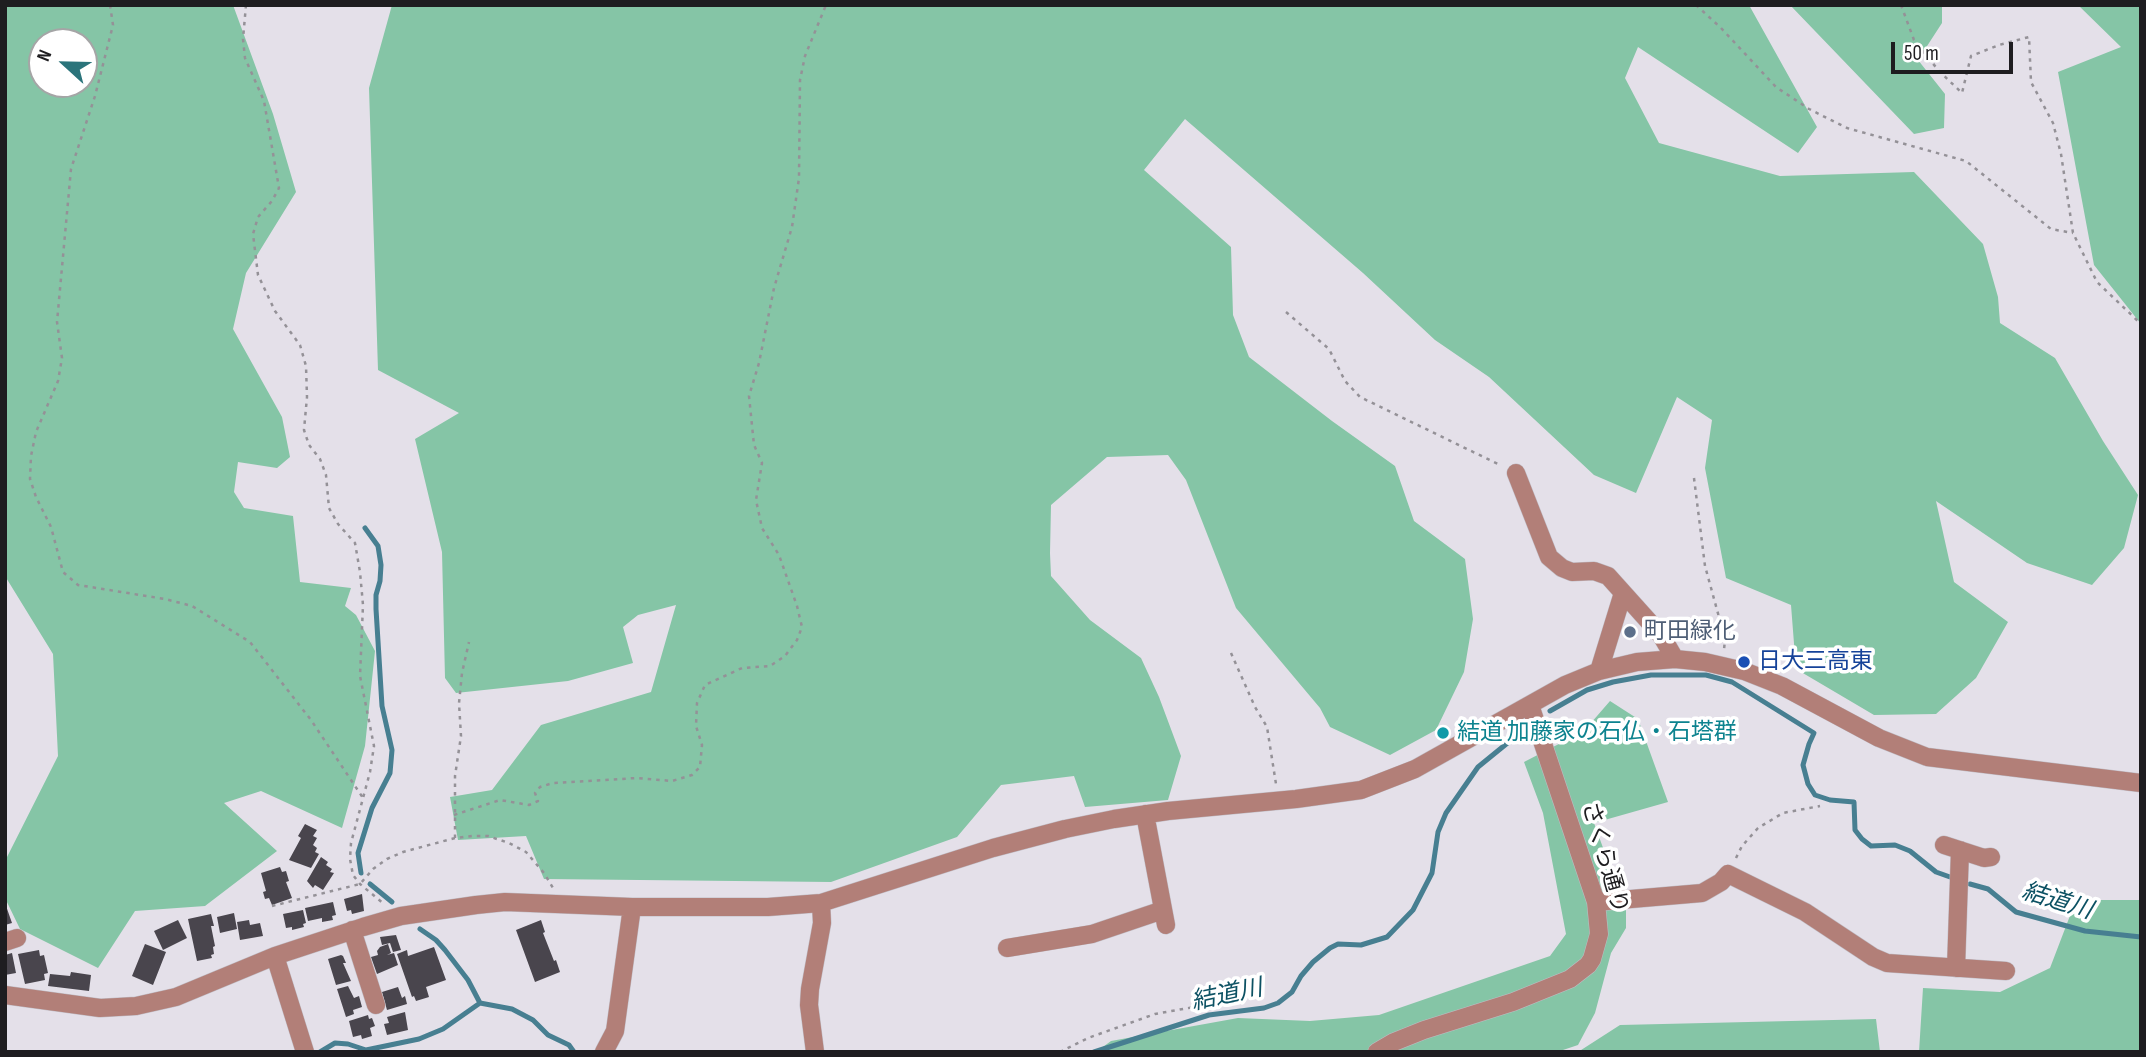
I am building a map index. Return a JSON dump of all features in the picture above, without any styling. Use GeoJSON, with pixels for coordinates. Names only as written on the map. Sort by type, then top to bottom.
{"type":"FeatureCollection","features":[{"type":"Feature","properties":{"kind":"street"},"geometry":{"type":"LineString","coordinates":[[1516,473],[1549,557],[1562,568],[1572,572],[1594,571],[1608,576],[1661,635],[1675,659]]}},
{"type":"Feature","properties":{"kind":"street"},"geometry":{"type":"LineString","coordinates":[[1598,671],[1623,593]]}},
{"type":"Feature","properties":{"kind":"street"},"geometry":{"type":"LineString","coordinates":[[5,995],[100,1008],[136,1006],[176,998],[275,956],[401,916],[505,902],[632,907],[821,903],[1016,841],[1077,826],[1145,814],[1343,793],[1388,781],[1415,769],[1565,685],[1598,671],[1637,662],[1675,659],[1724,665],[1782,686],[1871,735],[1927,757],[2141,783]]}},
{"type":"Feature","properties":{"kind":"street","name":"さくら通り"},"geometry":{"type":"LineString","coordinates":[[1377,1052],[1404,1038],[1513,1002],[1570,979],[1588,965],[1596,948],[1599,924],[1595,902],[1530,705]]}},
{"type":"Feature","properties":{"kind":"street"},"geometry":{"type":"LineString","coordinates":[[1007,948],[1092,934],[1164,917],[1145,814]]}},
{"type":"Feature","properties":{"kind":"street"},"geometry":{"type":"LineString","coordinates":[[1956,968],[1952,848],[1984,858],[1991,857]]}},
{"type":"Feature","properties":{"kind":"street"},"geometry":{"type":"LineString","coordinates":[[1595,902],[1702,893],[1721,882],[1728,874],[1805,912],[1873,957],[1887,963],[2006,971]]}},
{"type":"Feature","properties":{"kind":"street"},"geometry":{"type":"LineString","coordinates":[[815,1052],[809,1005],[822,923],[821,903]]}},
{"type":"Feature","properties":{"kind":"street"},"geometry":{"type":"LineString","coordinates":[[604,1052],[615,1031],[632,907]]}},
{"type":"Feature","properties":{"kind":"street"},"geometry":{"type":"LineString","coordinates":[[352,930],[376,1005]]}},
{"type":"Feature","properties":{"kind":"street"},"geometry":{"type":"LineString","coordinates":[[275,956],[305,1052]]}},
{"type":"Feature","properties":{"kind":"path"},"geometry":{"type":"LineString","coordinates":[[110,5],[113,25],[95,96],[71,169],[57,322],[62,358],[58,381],[36,432],[30,479],[51,527],[63,572],[78,585],[165,598],[192,606],[250,642],[311,720],[363,798]]}},
{"type":"Feature","properties":{"kind":"path"},"geometry":{"type":"LineString","coordinates":[[246,5],[243,39],[245,58],[264,101],[279,188],[258,217],[253,234],[258,275],[275,311],[300,345],[306,366],[304,430],[326,475],[329,508],[338,524],[355,543],[360,572],[363,605],[360,677],[374,746],[351,843],[353,875],[375,898],[401,916]]}},
{"type":"Feature","properties":{"kind":"path"},"geometry":{"type":"LineString","coordinates":[[454,815],[500,800],[529,805],[538,801],[535,793],[540,787],[553,783],[637,778],[671,781],[692,775],[700,767],[702,745],[696,726],[697,703],[705,685],[743,668],[770,666],[785,656],[797,640],[802,627],[797,606],[779,555],[762,528],[756,500],[762,463],[754,445],[750,396],[774,288],[792,227],[799,178],[800,80],[805,56],[826,5]]}},
{"type":"Feature","properties":{"kind":"path"},"geometry":{"type":"LineString","coordinates":[[1696,5],[1776,87],[1809,109],[1847,128],[1966,162],[2051,229],[2073,233]]}},
{"type":"Feature","properties":{"kind":"path"},"geometry":{"type":"LineString","coordinates":[[1901,5],[1914,40],[1939,71],[1962,93],[1971,56],[2029,37],[2031,82],[2053,123],[2073,233],[2097,282],[2141,324]]}},
{"type":"Feature","properties":{"kind":"path"},"geometry":{"type":"LineString","coordinates":[[1286,312],[1329,349],[1345,381],[1360,397],[1516,473]]}},
{"type":"Feature","properties":{"kind":"path"},"geometry":{"type":"LineString","coordinates":[[1694,478],[1705,566],[1724,639],[1724,665]]}},
{"type":"Feature","properties":{"kind":"path"},"geometry":{"type":"LineString","coordinates":[[455,838],[455,776],[461,736],[459,703],[469,642]]}},
{"type":"Feature","properties":{"kind":"path"},"geometry":{"type":"LineString","coordinates":[[1231,653],[1267,727],[1278,800]]}},
{"type":"Feature","properties":{"kind":"path"},"geometry":{"type":"LineString","coordinates":[[1728,874],[1742,846],[1758,828],[1783,813],[1820,806]]}},
{"type":"Feature","properties":{"kind":"path"},"geometry":{"type":"LineString","coordinates":[[272,906],[360,884],[373,869],[403,852],[455,838],[488,836],[526,852],[544,873],[562,904]]}},
{"type":"Feature","properties":{"kind":"path"},"geometry":{"type":"LineString","coordinates":[[1060,1052],[1088,1038],[1155,1014],[1211,1004]]}},
{"type":"Feature","properties":{"kind":"green space"},"geometry":{"type":"Polygon","coordinates":[[[5,5],[233,5],[273,114],[296,192],[246,273],[233,329],[282,417],[290,457],[277,468],[238,462],[234,492],[244,508],[293,516],[300,582],[351,588],[345,606],[356,615],[375,651],[365,746],[342,828],[261,791],[224,803],[277,851],[205,906],[135,911],[98,968],[20,929],[5,898],[5,861],[58,756],[53,654],[5,576],[5,5]]]}},
{"type":"Feature","properties":{"kind":"green space"},"geometry":{"type":"Polygon","coordinates":[[[392,5],[1749,5],[1817,127],[1798,153],[1638,47],[1625,78],[1659,143],[1780,176],[1914,172],[1983,244],[1998,297],[2000,323],[2055,358],[2138,495],[2124,548],[2092,585],[2027,563],[1936,501],[1954,582],[2008,622],[1976,678],[1936,714],[1874,715],[1796,669],[1791,605],[1726,578],[1705,468],[1712,420],[1677,397],[1636,493],[1594,475],[1489,377],[1435,340],[1363,273],[1185,119],[1144,170],[1231,247],[1233,315],[1249,357],[1395,466],[1414,521],[1465,559],[1473,619],[1464,672],[1436,730],[1390,755],[1330,727],[1320,708],[1236,608],[1186,480],[1168,455],[1107,457],[1051,505],[1051,576],[1090,620],[1141,658],[1181,756],[1168,800],[1085,807],[1074,776],[1001,785],[957,837],[831,882],[544,879],[526,836],[458,840],[450,797],[492,790],[541,725],[651,692],[676,605],[638,615],[623,627],[633,663],[568,681],[456,693],[445,678],[442,552],[415,439],[459,413],[378,370],[369,88],[392,5]]]}},
{"type":"Feature","properties":{"kind":"green space"},"geometry":{"type":"Polygon","coordinates":[[[1790,5],[1942,5],[1942,23],[1918,60],[1945,94],[1944,128],[1914,134],[1790,5]]]}},
{"type":"Feature","properties":{"kind":"green space"},"geometry":{"type":"Polygon","coordinates":[[[2078,5],[2141,5],[2141,324],[2094,265],[2058,72],[2121,47],[2078,5]]]}},
{"type":"Feature","properties":{"kind":"green space"},"geometry":{"type":"Polygon","coordinates":[[[1610,701],[1638,719],[1668,802],[1594,823],[1626,911],[1626,928],[1611,953],[1595,1013],[1578,1045],[1557,1052],[1096,1052],[1111,1041],[1238,1018],[1310,1021],[1379,1015],[1550,956],[1566,934],[1543,813],[1524,762],[1584,731],[1610,701]]]}},
{"type":"Feature","properties":{"kind":"green space"},"geometry":{"type":"Polygon","coordinates":[[[2076,900],[2141,900],[2141,1052],[1919,1052],[1923,988],[2000,992],[2050,968],[2076,900]]]}},
{"type":"Feature","properties":{"kind":"green space"},"geometry":{"type":"Polygon","coordinates":[[[1876,1019],[1880,1052],[1578,1052],[1620,1025],[1876,1019]]]}},
{"type":"Feature","properties":{"kind":"building"},"geometry":{"type":"Polygon","coordinates":[[[305,824],[317,830],[313,836],[317,838],[313,845],[317,848],[315,852],[319,854],[311,868],[289,860],[305,824]]]}},
{"type":"Feature","properties":{"kind":"building"},"geometry":{"type":"Polygon","coordinates":[[[321,857],[328,862],[326,865],[332,869],[330,872],[334,873],[323,890],[315,885],[313,888],[307,881],[321,857]]]}},
{"type":"Feature","properties":{"kind":"building"},"geometry":{"type":"Polygon","coordinates":[[[280,867],[282,872],[286,871],[289,881],[286,882],[292,898],[272,905],[269,898],[265,899],[263,892],[266,891],[261,873],[280,867]]]}},
{"type":"Feature","properties":{"kind":"building"},"geometry":{"type":"Polygon","coordinates":[[[362,894],[364,911],[352,914],[351,910],[347,911],[344,899],[362,894]]]}},
{"type":"Feature","properties":{"kind":"building"},"geometry":{"type":"Polygon","coordinates":[[[333,902],[336,915],[332,916],[333,920],[322,922],[322,918],[308,921],[305,908],[333,902]]]}},
{"type":"Feature","properties":{"kind":"building"},"geometry":{"type":"Polygon","coordinates":[[[5,903],[12,923],[5,925],[5,903]]]}},
{"type":"Feature","properties":{"kind":"building"},"geometry":{"type":"Polygon","coordinates":[[[303,910],[306,923],[303,924],[304,927],[292,930],[292,927],[286,928],[283,914],[303,910]]]}},
{"type":"Feature","properties":{"kind":"building"},"geometry":{"type":"Polygon","coordinates":[[[234,913],[237,929],[220,933],[217,917],[234,913]]]}},
{"type":"Feature","properties":{"kind":"building"},"geometry":{"type":"Polygon","coordinates":[[[211,914],[214,954],[211,955],[212,958],[197,961],[188,919],[211,914]]]}},
{"type":"Feature","properties":{"kind":"building"},"geometry":{"type":"Polygon","coordinates":[[[178,920],[187,938],[163,950],[154,931],[178,920]]]}},
{"type":"Feature","properties":{"kind":"building"},"geometry":{"type":"Polygon","coordinates":[[[249,920],[250,925],[260,923],[263,936],[240,940],[237,922],[249,920]]]}},
{"type":"Feature","properties":{"kind":"building"},"geometry":{"type":"Polygon","coordinates":[[[541,920],[545,932],[543,933],[560,972],[535,982],[516,930],[541,920]]]}},
{"type":"Feature","properties":{"kind":"building"},"geometry":{"type":"Polygon","coordinates":[[[396,935],[401,950],[393,952],[390,943],[382,945],[380,937],[396,935]]]}},
{"type":"Feature","properties":{"kind":"building"},"geometry":{"type":"Polygon","coordinates":[[[145,944],[166,952],[153,985],[132,976],[145,944]]]}},
{"type":"Feature","properties":{"kind":"building"},"geometry":{"type":"Polygon","coordinates":[[[388,944],[391,953],[387,955],[394,953],[398,965],[377,974],[371,957],[378,955],[380,947],[388,944]]]}},
{"type":"Feature","properties":{"kind":"building"},"geometry":{"type":"Polygon","coordinates":[[[434,947],[446,980],[426,987],[429,997],[416,1001],[414,996],[412,997],[397,954],[407,950],[408,956],[434,947]]]}},
{"type":"Feature","properties":{"kind":"building"},"geometry":{"type":"Polygon","coordinates":[[[39,950],[40,956],[44,955],[48,973],[44,974],[45,980],[25,984],[18,954],[39,950]]]}},
{"type":"Feature","properties":{"kind":"building"},"geometry":{"type":"Polygon","coordinates":[[[12,953],[16,973],[5,975],[5,955],[12,953]]]}},
{"type":"Feature","properties":{"kind":"building"},"geometry":{"type":"Polygon","coordinates":[[[341,955],[351,981],[336,985],[328,959],[341,955]]]}},
{"type":"Feature","properties":{"kind":"building"},"geometry":{"type":"Polygon","coordinates":[[[71,972],[91,975],[89,991],[48,986],[50,974],[70,976],[71,972]]]}},
{"type":"Feature","properties":{"kind":"building"},"geometry":{"type":"Polygon","coordinates":[[[348,986],[354,998],[359,996],[362,1007],[353,1010],[354,1014],[346,1017],[337,989],[348,986]]]}},
{"type":"Feature","properties":{"kind":"building"},"geometry":{"type":"Polygon","coordinates":[[[398,987],[407,1004],[387,1010],[382,992],[398,987]]]}},
{"type":"Feature","properties":{"kind":"building"},"geometry":{"type":"Polygon","coordinates":[[[405,1012],[408,1030],[387,1035],[384,1024],[389,1023],[387,1017],[405,1012]]]}},
{"type":"Feature","properties":{"kind":"building"},"geometry":{"type":"Polygon","coordinates":[[[368,1015],[375,1026],[370,1028],[372,1036],[362,1039],[361,1035],[353,1037],[349,1021],[368,1015]]]}},
{"type":"Feature","properties":{"kind":"waterway"},"geometry":{"type":"LineString","coordinates":[[361,873],[358,853],[372,808],[390,773],[392,750],[382,706],[376,609],[381,565],[378,546],[365,528]]}},
{"type":"Feature","properties":{"kind":"waterway","name":"結道川"},"geometry":{"type":"LineString","coordinates":[[1550,711],[1587,690],[1651,675],[1706,675],[1732,682],[1814,733],[1803,765],[1808,784],[1815,795],[1830,800],[1854,802],[1855,830],[1862,839],[1871,846],[1895,845],[1910,851],[1936,872],[1950,877]]}},
{"type":"Feature","properties":{"kind":"waterway","name":"結道川"},"geometry":{"type":"LineString","coordinates":[[1094,1052],[1209,1015],[1264,1008],[1278,1003],[1292,992],[1313,962],[1330,948],[1338,944],[1361,945],[1387,937],[1413,910],[1432,873],[1438,832],[1446,813],[1478,767],[1521,732]]}},
{"type":"Feature","properties":{"kind":"waterway"},"geometry":{"type":"LineString","coordinates":[[370,884],[392,902]]}},
{"type":"Feature","properties":{"kind":"waterway","name":"結道川"},"geometry":{"type":"LineString","coordinates":[[1970,884],[1988,889],[2016,912],[2085,931],[2141,937]]}},
{"type":"Feature","properties":{"kind":"waterway"},"geometry":{"type":"LineString","coordinates":[[420,929],[445,950],[468,980],[480,1003]]}},
{"type":"Feature","properties":{"kind":"waterway","name":"結道川"},"geometry":{"type":"LineString","coordinates":[[320,1052],[335,1043],[366,1050],[419,1039],[443,1029],[480,1003],[512,1009],[533,1020],[548,1035],[569,1045],[574,1052]]}},
{"type":"Feature","properties":{"kind":"place","name":"町田緑化"},"geometry":{"type":"Point","coordinates":[1630,632]}},
{"type":"Feature","properties":{"kind":"place","name":"日大三高東"},"geometry":{"type":"Point","coordinates":[1744,662]}},
{"type":"Feature","properties":{"kind":"place","name":"結道 加藤家の石仏・石塔群"},"geometry":{"type":"Point","coordinates":[1443,733]}}]}
